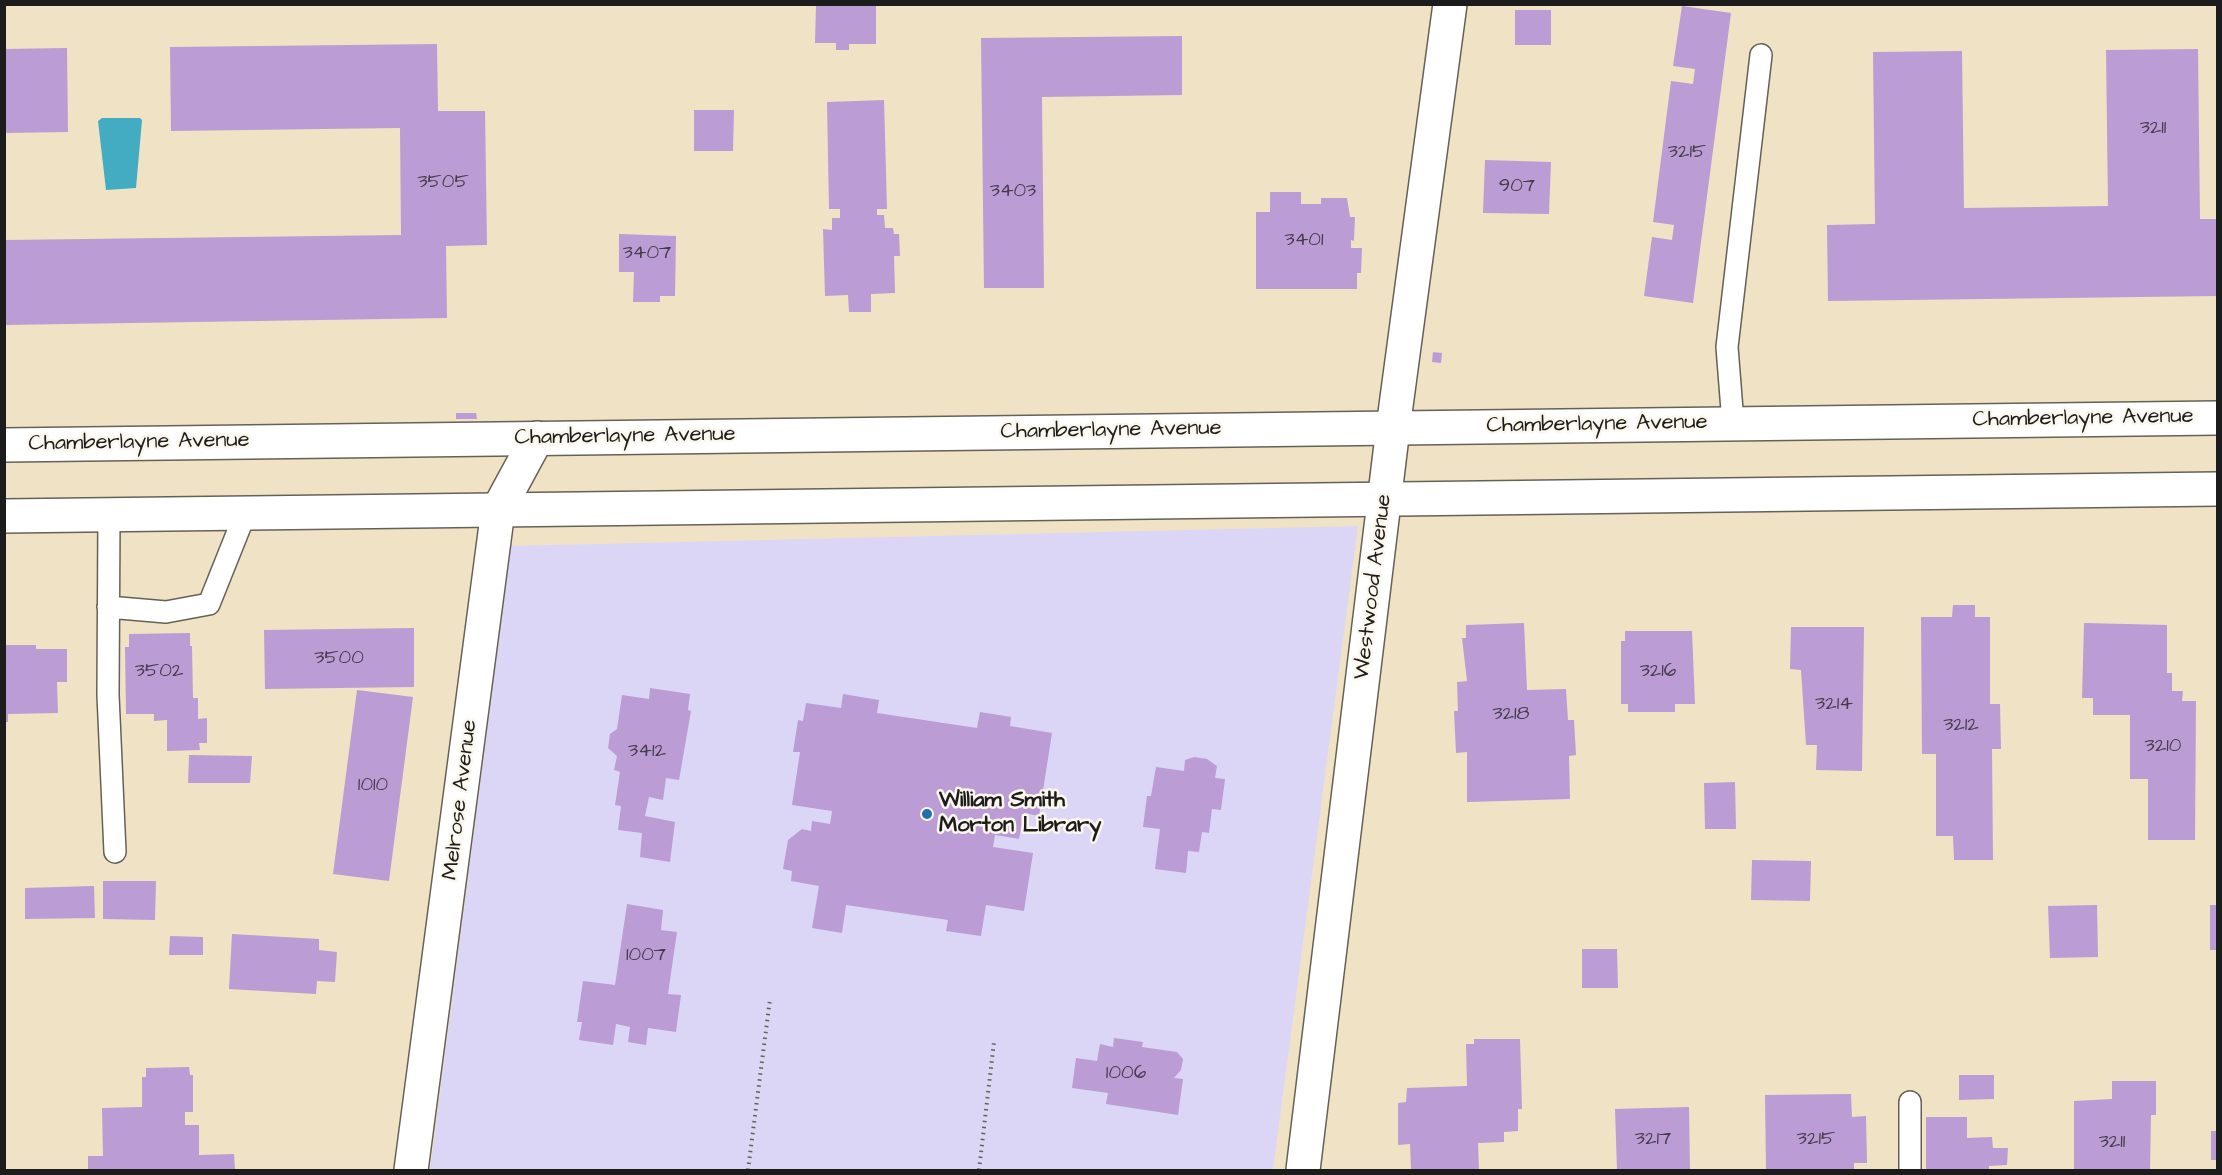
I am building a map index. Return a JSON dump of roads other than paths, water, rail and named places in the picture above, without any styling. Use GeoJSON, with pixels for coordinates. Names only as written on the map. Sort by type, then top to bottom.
{"type":"FeatureCollection","features":[{"type":"Feature","properties":{"kind":"main road","name":"Westwood Avenue"},"geometry":{"type":"LineString","coordinates":[[1303,1170],[1393,428],[1449,4]]}},
{"type":"Feature","properties":{"kind":"main road","name":"Chamberlayne Avenue"},"geometry":{"type":"LineString","coordinates":[[4,445],[2217,418]]}},
{"type":"Feature","properties":{"kind":"main road","name":"Melrose Avenue"},"geometry":{"type":"LineString","coordinates":[[411,1170],[498,510],[537,438]]}},
{"type":"Feature","properties":{"kind":"main road"},"geometry":{"type":"LineString","coordinates":[[4,516],[2217,489]]}},
{"type":"Feature","properties":{"kind":"lane"},"geometry":{"type":"LineString","coordinates":[[1733,423],[1727,347],[1761,55]]}},
{"type":"Feature","properties":{"kind":"lane"},"geometry":{"type":"LineString","coordinates":[[108,607],[166,612],[208,604],[245,514]]}},
{"type":"Feature","properties":{"kind":"lane"},"geometry":{"type":"LineString","coordinates":[[109,515],[108,695],[115,852]]}},
{"type":"Feature","properties":{"kind":"lane"},"geometry":{"type":"LineString","coordinates":[[1910,1101],[1910,1170]]}},
{"type":"Feature","properties":{"kind":"water"},"geometry":{"type":"Polygon","coordinates":[[[102,118],[140,118],[142,120],[136,188],[106,190],[98,121],[102,118]]]}},
{"type":"Feature","properties":{"kind":"place","name":"William Smith Morton Library"},"geometry":{"type":"Point","coordinates":[927,814]}}]}
